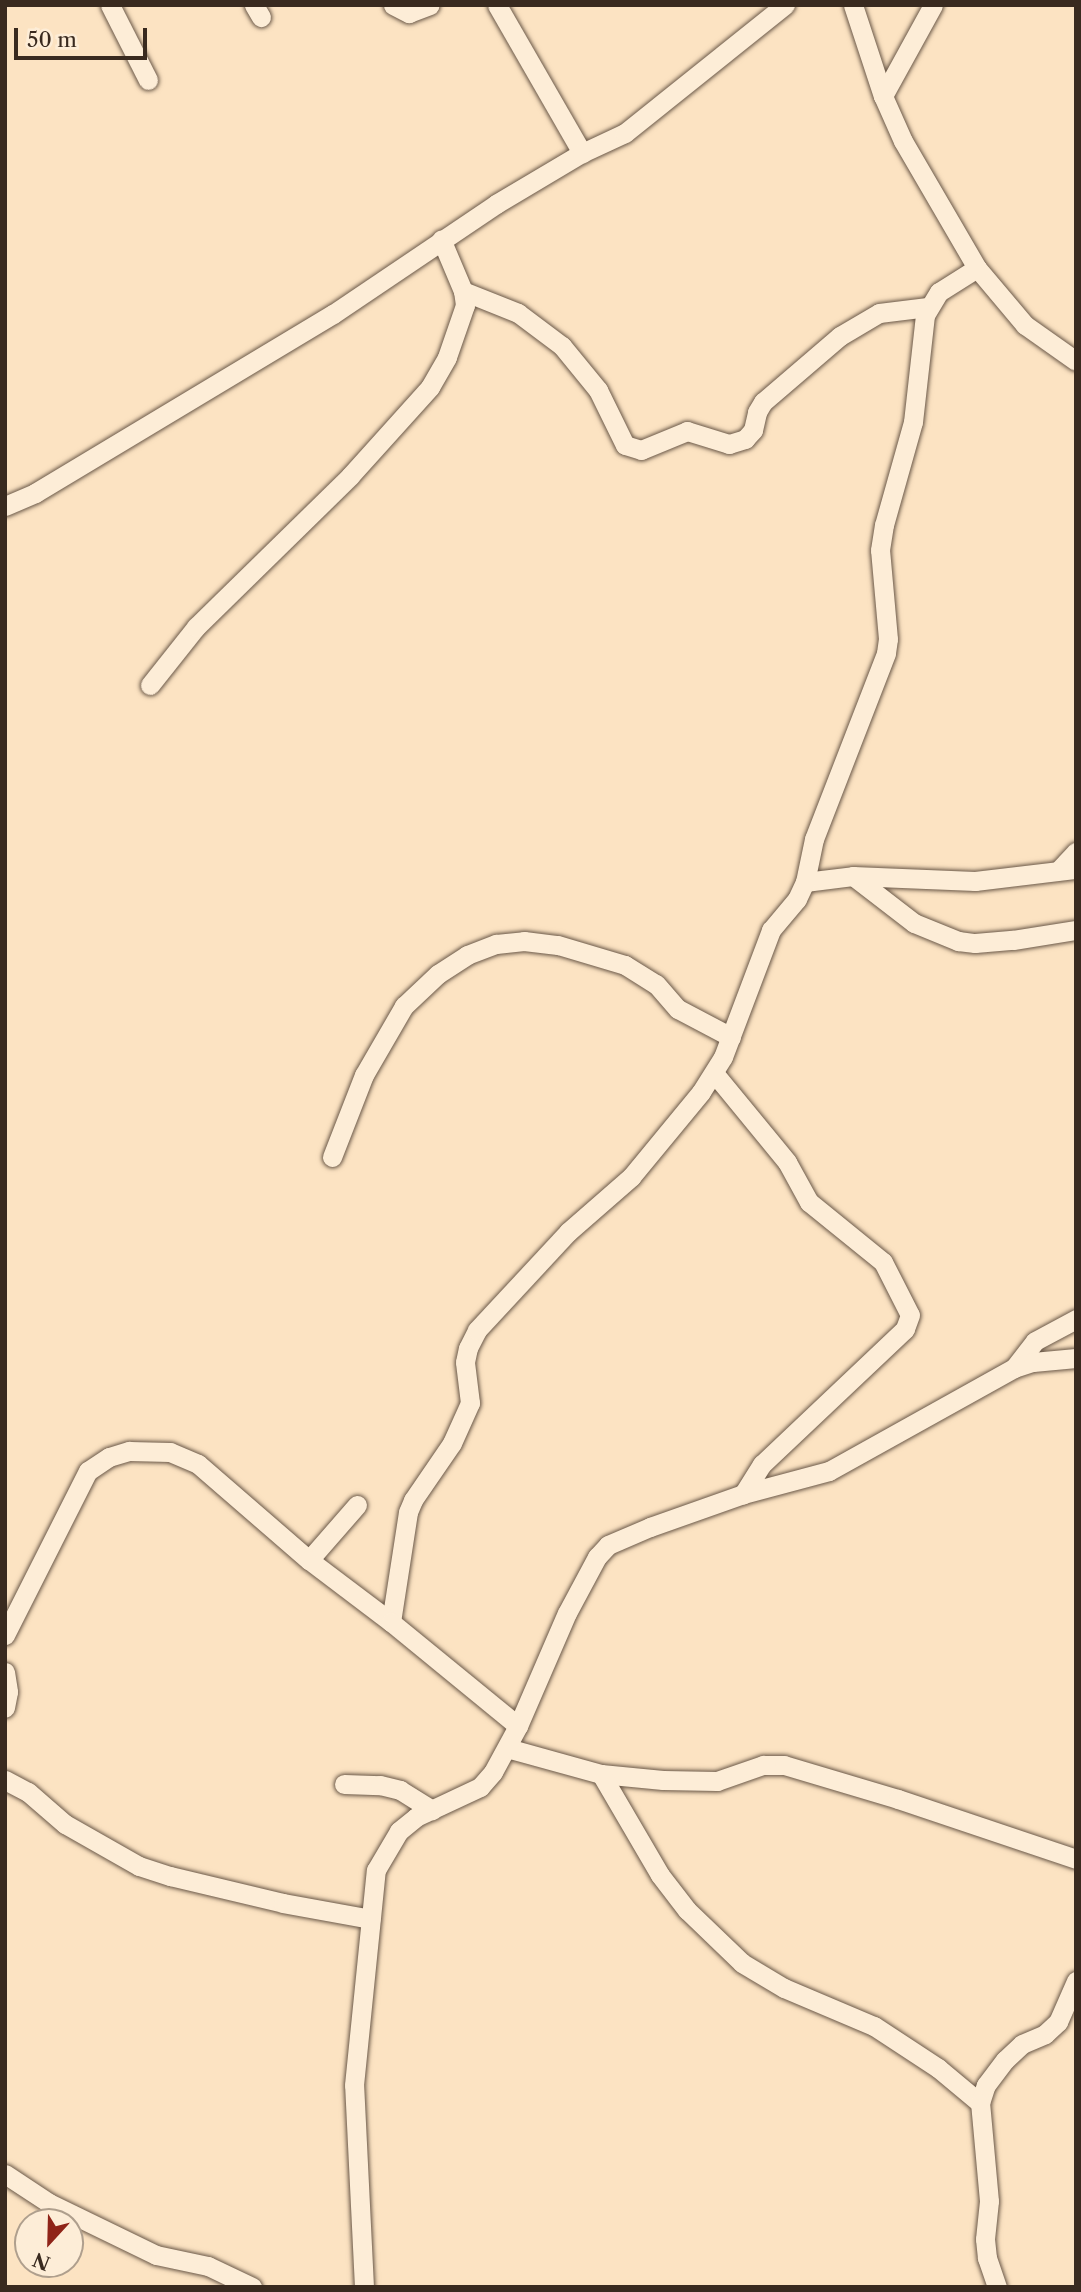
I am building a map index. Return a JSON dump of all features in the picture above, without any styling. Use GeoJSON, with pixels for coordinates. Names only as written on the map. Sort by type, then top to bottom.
{"type":"FeatureCollection","features":[{"type":"Feature","properties":{"kind":"street"},"geometry":{"type":"LineString","coordinates":[[110,5],[148,80]]}},
{"type":"Feature","properties":{"kind":"street"},"geometry":{"type":"LineString","coordinates":[[393,5],[409,13],[430,5]]}},
{"type":"Feature","properties":{"kind":"street"},"geometry":{"type":"LineString","coordinates":[[497,5],[582,153]]}},
{"type":"Feature","properties":{"kind":"street"},"geometry":{"type":"LineString","coordinates":[[5,506],[35,493],[333,314],[441,239],[582,153],[643,121],[785,5]]}},
{"type":"Feature","properties":{"kind":"street"},"geometry":{"type":"LineString","coordinates":[[853,5],[883,96],[903,141],[977,268],[1025,326],[1076,361]]}},
{"type":"Feature","properties":{"kind":"street"},"geometry":{"type":"LineString","coordinates":[[883,96],[917,29],[933,5]]}},
{"type":"Feature","properties":{"kind":"street"},"geometry":{"type":"LineString","coordinates":[[150,685],[196,627],[350,476],[430,387],[447,357],[465,305],[463,291],[441,239]]}},
{"type":"Feature","properties":{"kind":"street"},"geometry":{"type":"LineString","coordinates":[[391,1622],[408,1513],[413,1500],[452,1443],[470,1403],[465,1362],[468,1348],[477,1330],[561,1240],[631,1177],[714,1073],[731,1037],[771,929],[797,899],[805,882],[814,839],[886,653],[888,639],[880,550],[884,525],[915,414],[928,307],[939,292],[977,268]]}},
{"type":"Feature","properties":{"kind":"street"},"geometry":{"type":"LineString","coordinates":[[463,291],[518,313],[562,346],[598,390],[625,444],[641,450],[687,431],[729,444],[745,439],[753,430],[757,412],[763,402],[840,335],[879,313],[928,307]]}},
{"type":"Feature","properties":{"kind":"street"},"geometry":{"type":"LineString","coordinates":[[805,882],[853,876],[975,881],[1067,869],[1076,852]]}},
{"type":"Feature","properties":{"kind":"street"},"geometry":{"type":"LineString","coordinates":[[853,876],[914,923],[958,941],[975,943],[1013,940],[1076,930]]}},
{"type":"Feature","properties":{"kind":"street"},"geometry":{"type":"LineString","coordinates":[[332,1157],[364,1075],[404,1006],[467,955],[496,944],[524,942],[558,945],[625,965],[656,984],[678,1009],[731,1037]]}},
{"type":"Feature","properties":{"kind":"street"},"geometry":{"type":"LineString","coordinates":[[714,1073],[787,1162],[810,1202],[883,1262],[910,1315],[905,1329],[762,1464],[743,1494]]}},
{"type":"Feature","properties":{"kind":"street"},"geometry":{"type":"LineString","coordinates":[[1014,1368],[1035,1341],[1076,1319]]}},
{"type":"Feature","properties":{"kind":"street"},"geometry":{"type":"LineString","coordinates":[[363,2287],[354,2085],[376,1870],[399,1831],[416,1818],[480,1787],[507,1748],[567,1613],[597,1557],[608,1545],[630,1534],[743,1494],[811,1478],[838,1467],[1014,1368],[1033,1362],[1076,1358]]}},
{"type":"Feature","properties":{"kind":"street"},"geometry":{"type":"LineString","coordinates":[[5,1634],[88,1471],[109,1457],[129,1451],[170,1452],[198,1464],[309,1560],[391,1622],[518,1726]]}},
{"type":"Feature","properties":{"kind":"street"},"geometry":{"type":"LineString","coordinates":[[309,1560],[357,1505]]}},
{"type":"Feature","properties":{"kind":"street"},"geometry":{"type":"LineString","coordinates":[[5,1672],[8,1692],[5,1708]]}},
{"type":"Feature","properties":{"kind":"street"},"geometry":{"type":"LineString","coordinates":[[507,1748],[601,1774],[717,1781],[763,1765],[784,1765],[898,1799],[1076,1858]]}},
{"type":"Feature","properties":{"kind":"street"},"geometry":{"type":"LineString","coordinates":[[601,1774],[660,1875],[687,1910],[742,1964],[784,1988],[874,2026],[938,2068],[980,2103]]}},
{"type":"Feature","properties":{"kind":"street"},"geometry":{"type":"LineString","coordinates":[[5,1780],[27,1792],[65,1824],[139,1866],[283,1903],[371,1919]]}},
{"type":"Feature","properties":{"kind":"street"},"geometry":{"type":"LineString","coordinates":[[344,1784],[380,1785],[400,1790],[432,1810]]}},
{"type":"Feature","properties":{"kind":"street"},"geometry":{"type":"LineString","coordinates":[[997,2287],[985,2239],[989,2200],[980,2103],[986,2085],[1005,2060],[1022,2044],[1045,2034],[1058,2022],[1076,1981]]}},
{"type":"Feature","properties":{"kind":"street"},"geometry":{"type":"LineString","coordinates":[[5,2174],[49,2203],[156,2255],[208,2266],[252,2287]]}}]}
